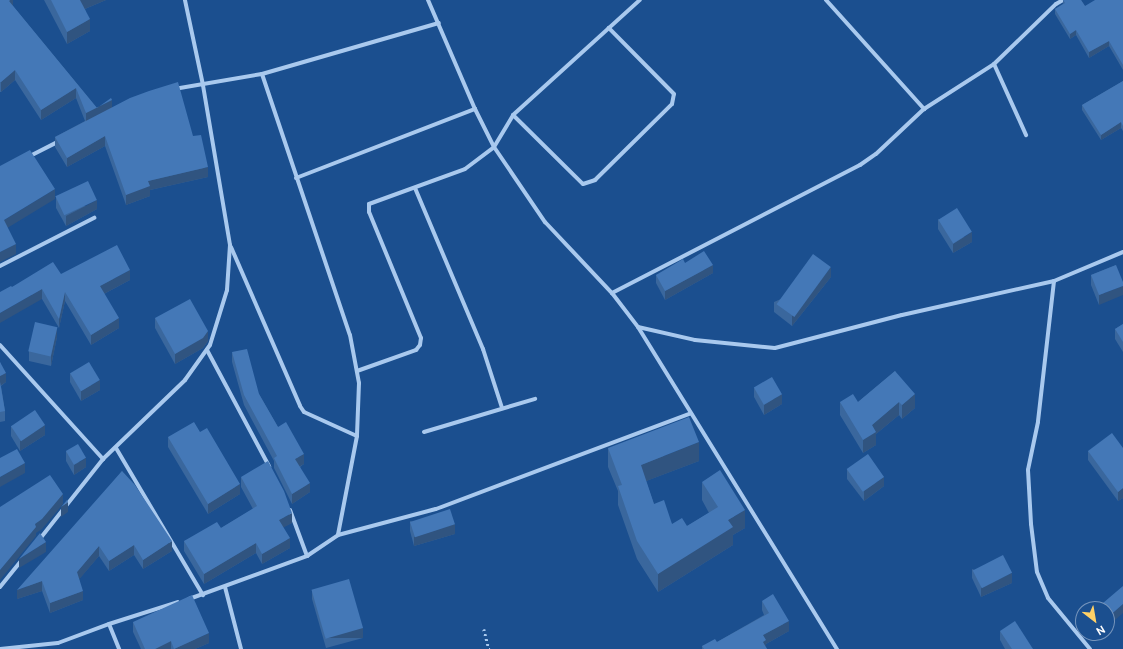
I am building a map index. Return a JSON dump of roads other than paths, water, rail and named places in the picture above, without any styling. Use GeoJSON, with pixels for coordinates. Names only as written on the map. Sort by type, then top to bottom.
{"type":"FeatureCollection","features":[{"type":"Feature","properties":{"kind":"street"},"geometry":{"type":"LineString","coordinates":[[34,545],[104,460],[185,380],[207,350],[227,290],[230,245],[203,85],[186,0]]}},
{"type":"Feature","properties":{"kind":"street"},"geometry":{"type":"LineString","coordinates":[[428,0],[475,109],[494,147],[545,222],[612,293],[638,327],[837,649]]}},
{"type":"Feature","properties":{"kind":"street"},"geometry":{"type":"LineString","coordinates":[[357,371],[416,350],[420,345],[421,338],[369,212],[369,204],[465,169],[494,147],[513,115],[640,0]]}},
{"type":"Feature","properties":{"kind":"street"},"geometry":{"type":"LineString","coordinates":[[826,0],[924,109]]}},
{"type":"Feature","properties":{"kind":"street"},"geometry":{"type":"LineString","coordinates":[[612,293],[860,164],[876,154],[924,109],[994,64],[1063,0]]}},
{"type":"Feature","properties":{"kind":"street"},"geometry":{"type":"LineString","coordinates":[[170,89],[203,85],[262,74],[439,23]]}},
{"type":"Feature","properties":{"kind":"street"},"geometry":{"type":"LineString","coordinates":[[513,115],[583,184],[596,180],[672,104],[674,94],[609,28]]}},
{"type":"Feature","properties":{"kind":"street"},"geometry":{"type":"LineString","coordinates":[[994,64],[1026,135]]}},
{"type":"Feature","properties":{"kind":"street"},"geometry":{"type":"LineString","coordinates":[[262,74],[350,335],[359,383],[357,436],[338,535]]}},
{"type":"Feature","properties":{"kind":"street"},"geometry":{"type":"LineString","coordinates":[[296,178],[475,109]]}},
{"type":"Feature","properties":{"kind":"street"},"geometry":{"type":"LineString","coordinates":[[20,161],[61,140]]}},
{"type":"Feature","properties":{"kind":"street"},"geometry":{"type":"LineString","coordinates":[[415,188],[484,349],[502,408]]}},
{"type":"Feature","properties":{"kind":"street"},"geometry":{"type":"LineString","coordinates":[[0,266],[94,218]]}},
{"type":"Feature","properties":{"kind":"street"},"geometry":{"type":"LineString","coordinates":[[230,245],[300,406],[304,412],[357,436]]}},
{"type":"Feature","properties":{"kind":"street"},"geometry":{"type":"LineString","coordinates":[[638,327],[695,340],[775,348],[902,315],[1054,281],[1123,252]]}},
{"type":"Feature","properties":{"kind":"street"},"geometry":{"type":"LineString","coordinates":[[1054,281],[1038,422],[1028,470],[1031,524],[1037,572],[1048,598],[1090,649]]}},
{"type":"Feature","properties":{"kind":"street"},"geometry":{"type":"LineString","coordinates":[[0,345],[104,460]]}},
{"type":"Feature","properties":{"kind":"street"},"geometry":{"type":"LineString","coordinates":[[207,350],[271,469]]}},
{"type":"Feature","properties":{"kind":"street"},"geometry":{"type":"LineString","coordinates":[[424,432],[535,399]]}},
{"type":"Feature","properties":{"kind":"street"},"geometry":{"type":"LineString","coordinates":[[0,649],[58,643],[109,624],[203,595],[307,556],[338,535],[436,509],[691,413]]}},
{"type":"Feature","properties":{"kind":"street"},"geometry":{"type":"LineString","coordinates":[[116,448],[203,595]]}},
{"type":"Feature","properties":{"kind":"street"},"geometry":{"type":"LineString","coordinates":[[289,506],[307,556]]}},
{"type":"Feature","properties":{"kind":"street"},"geometry":{"type":"LineString","coordinates":[[0,588],[24,557]]}},
{"type":"Feature","properties":{"kind":"street"},"geometry":{"type":"LineString","coordinates":[[225,587],[241,649]]}},
{"type":"Feature","properties":{"kind":"street"},"geometry":{"type":"LineString","coordinates":[[109,624],[119,649]]}}]}
